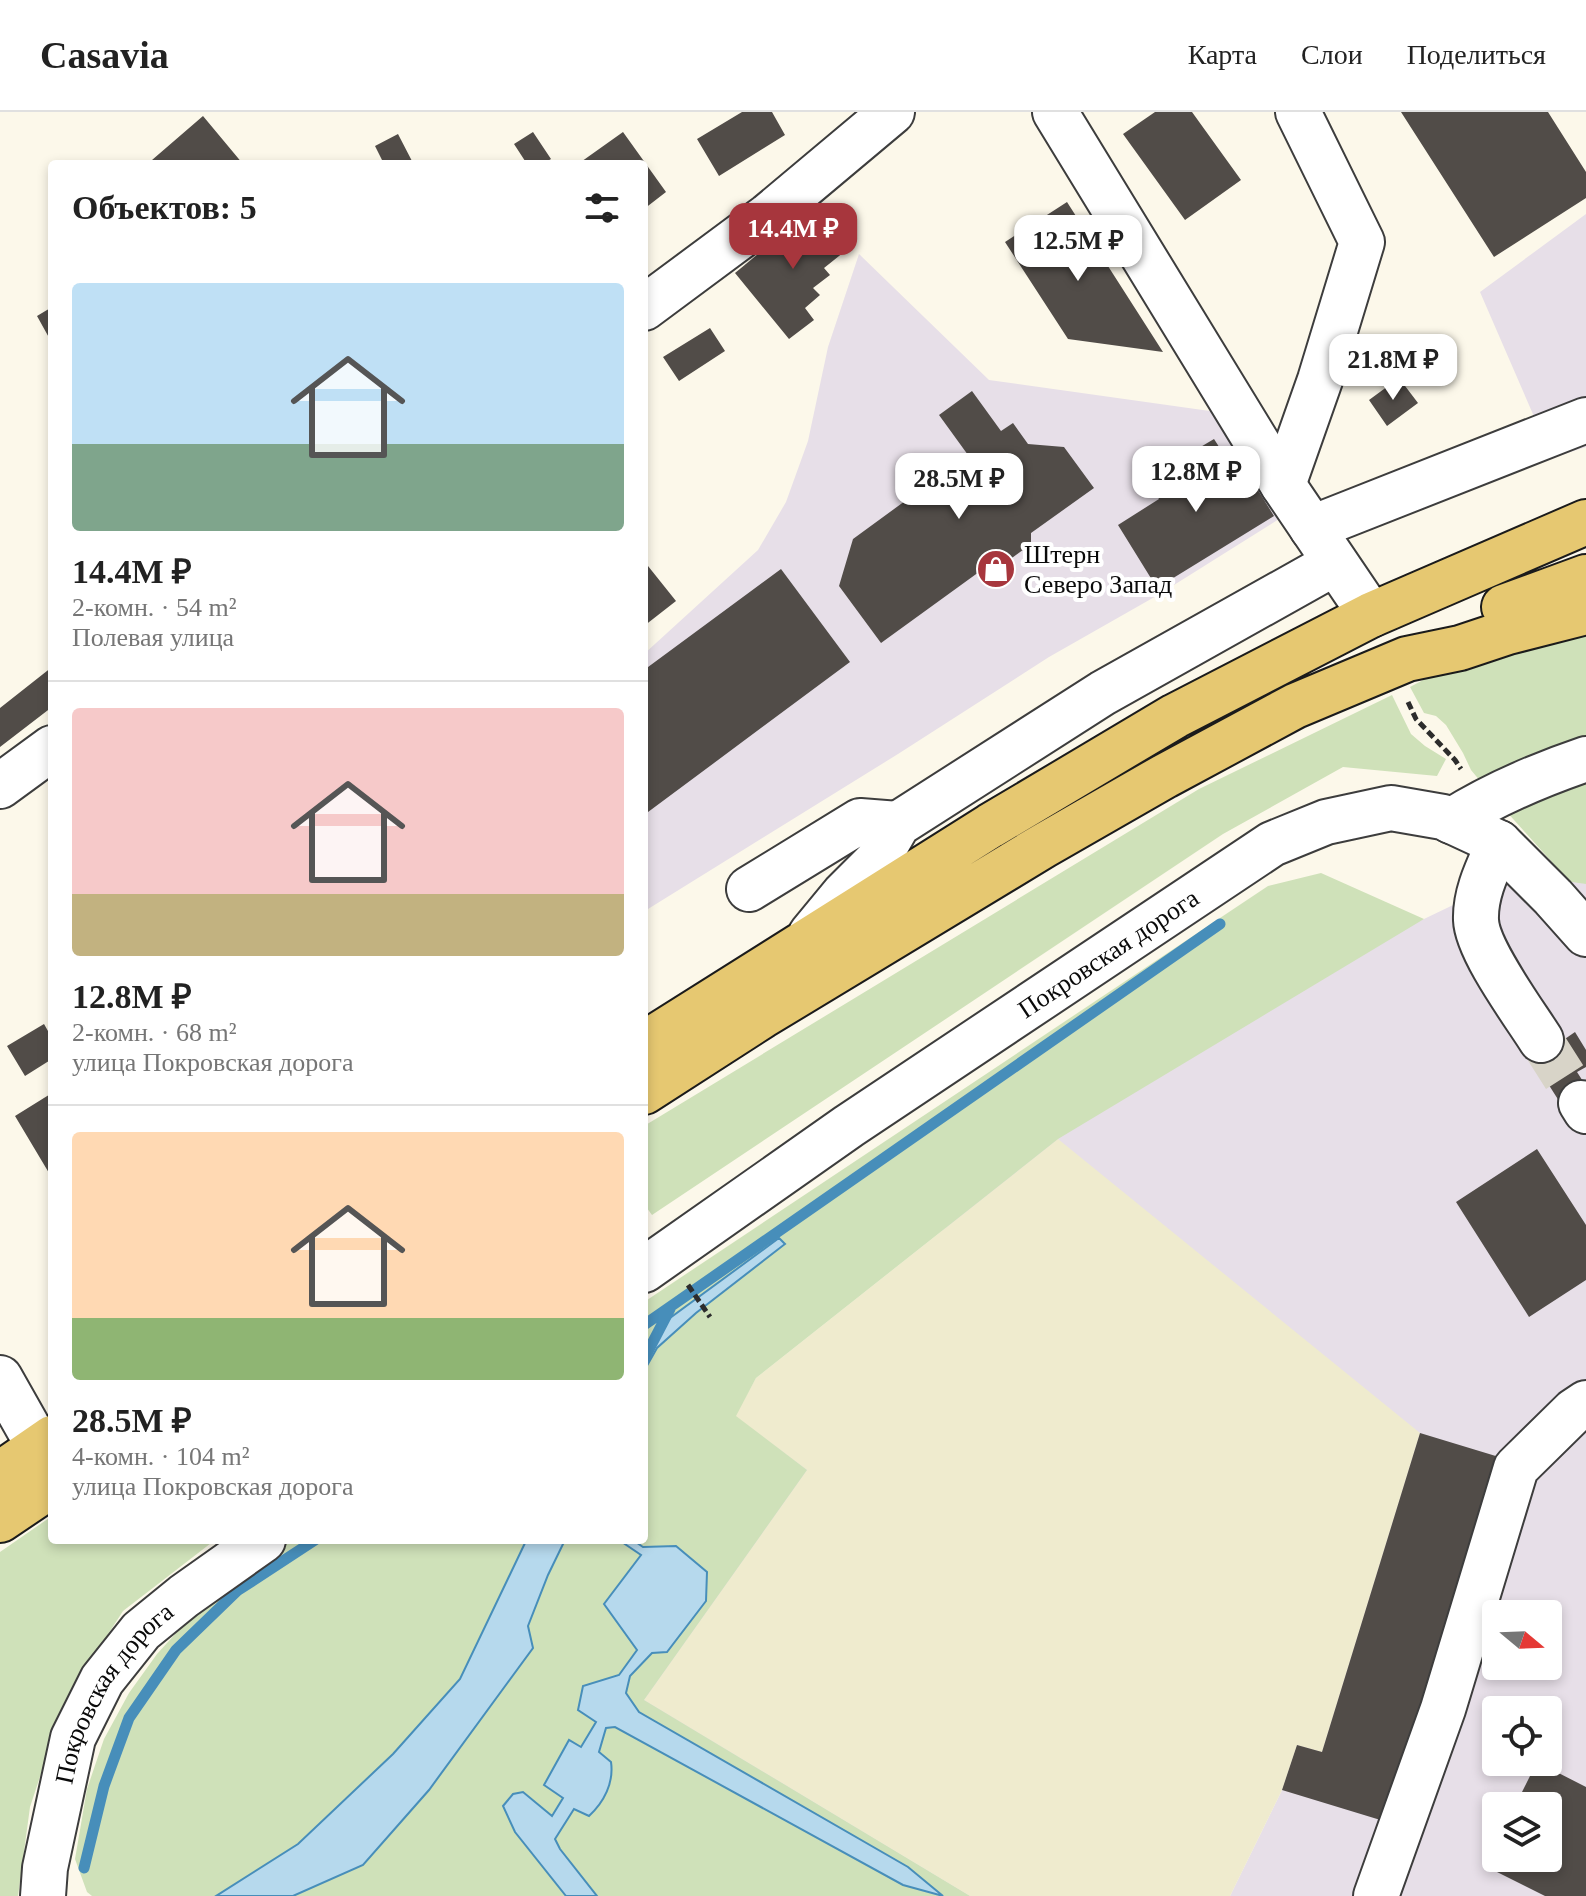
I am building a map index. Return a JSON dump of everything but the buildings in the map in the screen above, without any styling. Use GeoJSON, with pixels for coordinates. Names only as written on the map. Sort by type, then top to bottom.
{"type":"FeatureCollection","features":[{"type":"Feature","properties":{"kind":"main road"},"geometry":{"type":"LineString","coordinates":[[648,1041],[990,826],[1175,716],[1371,615],[1586,522]]}},
{"type":"Feature","properties":{"kind":"main road"},"geometry":{"type":"LineString","coordinates":[[648,1089],[762,1016],[1165,776],[1295,706],[1407,659],[1458,626],[1586,577]]}},
{"type":"Feature","properties":{"kind":"main road"},"geometry":{"type":"LineString","coordinates":[[1407,659],[1460,648],[1586,612]]}},
{"type":"Feature","properties":{"kind":"main road"},"geometry":{"type":"LineString","coordinates":[[0,1474],[48,1457]]}},
{"type":"Feature","properties":{"kind":"main road"},"geometry":{"type":"LineString","coordinates":[[0,1520],[48,1457]]}},
{"type":"Feature","properties":{"kind":"street"},"geometry":{"type":"LineString","coordinates":[[648,305],[768,216],[892,112]]}},
{"type":"Feature","properties":{"kind":"street"},"geometry":{"type":"LineString","coordinates":[[1055,112],[1283,485],[1371,615]]}},
{"type":"Feature","properties":{"kind":"street"},"geometry":{"type":"LineString","coordinates":[[1283,485],[1320,380],[1362,242],[1298,112]]}},
{"type":"Feature","properties":{"kind":"street"},"geometry":{"type":"LineString","coordinates":[[805,941],[844,894],[877,861],[898,824],[1103,693],[1323,545],[1586,420]]}},
{"type":"Feature","properties":{"kind":"street"},"geometry":{"type":"LineString","coordinates":[[0,786],[48,751]]}},
{"type":"Feature","properties":{"kind":"street"},"geometry":{"type":"LineString","coordinates":[[1451,821],[1483,801],[1542,774],[1586,759]]}},
{"type":"Feature","properties":{"kind":"street","name":"Покровская дорога"},"geometry":{"type":"LineString","coordinates":[[664,1275],[849,1126],[1272,844],[1326,822],[1391,808],[1443,817],[1499,843],[1585,930]]}},
{"type":"Feature","properties":{"kind":"street"},"geometry":{"type":"LineString","coordinates":[[749,889],[860,821],[898,824]]}},
{"type":"Feature","properties":{"kind":"street"},"geometry":{"type":"LineString","coordinates":[[1499,843],[1481,885],[1476,922],[1488,956],[1541,1040]]}},
{"type":"Feature","properties":{"kind":"street"},"geometry":{"type":"LineString","coordinates":[[0,1378],[48,1457]]}},
{"type":"Feature","properties":{"kind":"street"},"geometry":{"type":"LineString","coordinates":[[1376,1896],[1443,1709],[1516,1468],[1586,1403]]}},
{"type":"Feature","properties":{"kind":"street","name":"Покровская дорога"},"geometry":{"type":"LineString","coordinates":[[43,1896],[45,1868],[73,1738],[102,1680],[141,1631],[257,1544]]}},
{"type":"Feature","properties":{"kind":"path"},"geometry":{"type":"LineString","coordinates":[[664,1275],[710,1317]]}},
{"type":"Feature","properties":{"kind":"shaded area"},"geometry":{"type":"Polygon","coordinates":[[[1586,214],[1586,447],[1552,458],[1480,292],[1586,214]]]}},
{"type":"Feature","properties":{"kind":"shaded area"},"geometry":{"type":"Polygon","coordinates":[[[859,254],[989,380],[1224,413],[1287,514],[1158,595],[1049,657],[648,909],[648,650],[758,550],[786,502],[808,441],[828,347],[859,254]]]}},
{"type":"Feature","properties":{"kind":"shaded area"},"geometry":{"type":"Polygon","coordinates":[[[1586,838],[1586,1896],[1230,1896],[1282,1790],[1420,1433],[644,1699],[970,1896],[386,1896],[598,1544],[648,1544],[648,1536],[1110,1057],[1424,919],[1586,838]]]}},
{"type":"Feature","properties":{"kind":"shaded area"},"geometry":{"type":"Polygon","coordinates":[[[1058,1139],[1420,1433],[1322,1752],[1297,1745],[1282,1790],[1230,1896],[970,1896],[644,1700],[807,1470],[735,1416],[756,1378],[1058,1139]]]}},
{"type":"Feature","properties":{"kind":"green space"},"geometry":{"type":"Polygon","coordinates":[[[1586,628],[1586,884],[1563,878],[1471,770],[1446,725],[1436,716],[1424,713],[1410,687],[1474,660],[1586,628]]]}},
{"type":"Feature","properties":{"kind":"green space"},"geometry":{"type":"Polygon","coordinates":[[[1392,695],[1411,734],[1446,759],[1437,776],[1343,767],[1223,834],[652,1215],[648,1210],[648,1124],[1199,789],[1392,695]]]}},
{"type":"Feature","properties":{"kind":"green space"},"geometry":{"type":"Polygon","coordinates":[[[1321,873],[1424,919],[1058,1139],[756,1378],[736,1416],[807,1470],[644,1700],[970,1896],[943,1896],[908,1867],[639,1712],[626,1693],[630,1676],[652,1652],[667,1652],[706,1601],[707,1571],[676,1546],[643,1547],[639,1544],[648,1544],[648,1364],[657,1348],[696,1313],[785,1243],[779,1238],[670,1318],[648,1344],[648,1299],[1268,886],[1321,873]]]}},
{"type":"Feature","properties":{"kind":"green space"},"geometry":{"type":"Polygon","coordinates":[[[48,1519],[48,1544],[210,1544],[123,1611],[65,1701],[30,1807],[18,1896],[0,1896],[0,1552],[48,1519]]]}},
{"type":"Feature","properties":{"kind":"green space"},"geometry":{"type":"Polygon","coordinates":[[[284,1544],[525,1544],[460,1678],[393,1754],[298,1844],[216,1896],[92,1896],[87,1892],[75,1859],[87,1789],[104,1739],[129,1693],[157,1654],[188,1620],[284,1544]]]}},
{"type":"Feature","properties":{"kind":"green space"},"geometry":{"type":"Polygon","coordinates":[[[563,1544],[625,1544],[641,1554],[637,1649],[619,1675],[581,1747],[569,1741],[545,1785],[563,1798],[551,1816],[515,1832],[566,1896],[293,1896],[363,1865],[429,1790],[476,1725],[528,1627],[563,1544]]]}},
{"type":"Feature","properties":{"kind":"green space"},"geometry":{"type":"Polygon","coordinates":[[[616,1727],[903,1885],[940,1896],[597,1896],[555,1839],[585,1785],[606,1728],[616,1727]]]}},
{"type":"Feature","properties":{"kind":"water"},"geometry":{"type":"Polygon","coordinates":[[[779,1238],[785,1244],[696,1313],[657,1348],[648,1364],[648,1344],[670,1318],[779,1238]]]}},
{"type":"Feature","properties":{"kind":"water"},"geometry":{"type":"Polygon","coordinates":[[[525,1544],[563,1544],[528,1626],[533,1648],[429,1790],[363,1865],[293,1896],[216,1896],[298,1844],[393,1754],[460,1679],[525,1544]]]}},
{"type":"Feature","properties":{"kind":"water"},"geometry":{"type":"Polygon","coordinates":[[[625,1544],[676,1546],[707,1572],[706,1601],[667,1652],[652,1653],[630,1676],[626,1693],[639,1712],[908,1867],[943,1896],[903,1885],[615,1727],[606,1728],[599,1752],[611,1762],[611,1777],[603,1798],[589,1816],[574,1809],[555,1839],[597,1896],[566,1896],[515,1832],[503,1806],[513,1794],[523,1792],[552,1816],[563,1798],[544,1785],[569,1740],[581,1747],[596,1722],[578,1710],[583,1686],[619,1675],[637,1650],[604,1604],[641,1555],[625,1544]]]}},
{"type":"Feature","properties":{"kind":"waterway"},"geometry":{"type":"LineString","coordinates":[[648,1322],[1220,924]]}},
{"type":"Feature","properties":{"kind":"waterway"},"geometry":{"type":"LineString","coordinates":[[648,1351],[670,1309]]}},
{"type":"Feature","properties":{"kind":"waterway"},"geometry":{"type":"LineString","coordinates":[[84,1868],[104,1786],[129,1718],[176,1650],[237,1591],[309,1544]]}},
{"type":"Feature","properties":{"kind":"tunnel"},"geometry":{"type":"LineString","coordinates":[[1541,1040],[1581,1103]]}},
{"type":"Feature","properties":{"kind":"place","name":"Штерн Северо Запад"},"geometry":{"type":"Point","coordinates":[996,569]}}]}
